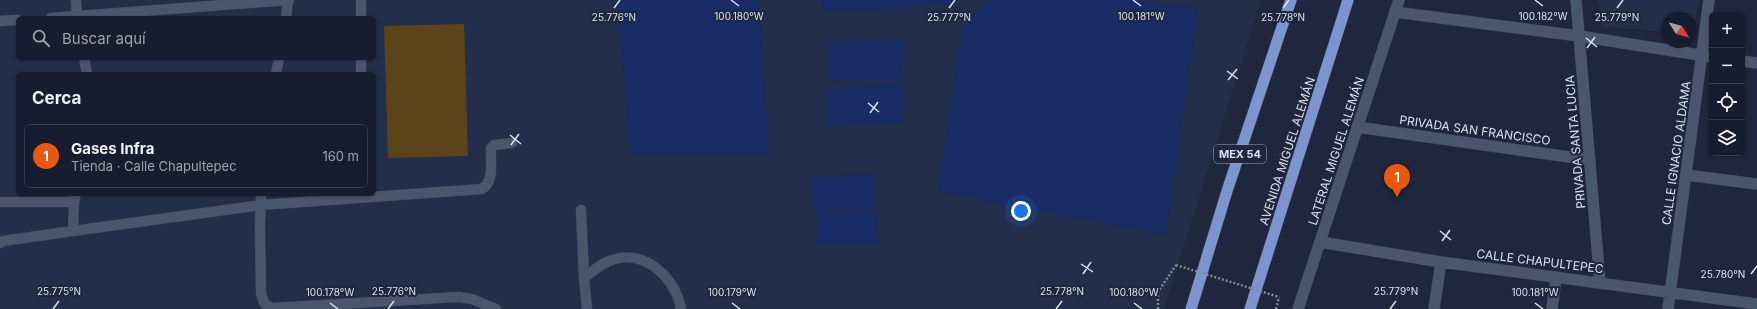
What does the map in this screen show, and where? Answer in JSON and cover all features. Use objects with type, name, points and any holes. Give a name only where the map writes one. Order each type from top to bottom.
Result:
[{"type":"highway","name":"MEX 54","points":[[1190,309],[1227,191],[1292,0]]},
{"type":"highway","name":"AVENIDA MIGUEL ALEMÁN","points":[[1250,309],[1348,0]]},
{"type":"street","name":"LATERAL MIGUEL ALEMÁN","points":[[1298,309],[1399,0]]},
{"type":"street","name":"PRIVADA SANTA LUCIA","points":[[1576,0],[1600,282]]},
{"type":"street","name":"CALLE IGNACIO ALDAMA","points":[[1668,309],[1686,175],[1707,57],[1709,0]]},
{"type":"street","points":[[1395,12],[1579,36],[1707,57]]},
{"type":"street","points":[[1745,61],[1757,63]]},
{"type":"street","name":"PRIVADA SAN FRANCISCO","points":[[1357,127],[1590,160]]},
{"type":"street","points":[[1686,175],[1757,184]]},
{"type":"street","name":"CALLE CHAPULTEPEC","points":[[1320,242],[1441,262],[1757,304]]},
{"type":"street","points":[[1434,309],[1441,262]]},
{"type":"street","points":[[1552,309],[1556,277]]},
{"type":"lane","points":[[76,0],[77,16]]},
{"type":"lane","points":[[89,16],[288,0],[286,16]]},
{"type":"lane","points":[[361,16],[362,0]]},
{"type":"lane","points":[[0,21],[16,20]]},
{"type":"lane","points":[[84,60],[87,72]]},
{"type":"lane","points":[[276,72],[279,60]]},
{"type":"lane","points":[[361,60],[361,72]]},
{"type":"lane","points":[[0,243],[3,241],[261,205],[482,189],[487,186],[490,180],[491,148],[494,145],[512,142]]},
{"type":"lane","points":[[261,196],[260,227],[262,299],[272,308],[316,307],[458,297],[472,299],[496,309]]},
{"type":"lane","points":[[0,202],[75,198],[73,231]]},
{"type":"lane","points":[[581,210],[587,309]]},
{"type":"lane","points":[[584,278],[606,262],[630,256],[650,262],[669,280],[680,300],[681,309]]},
{"type":"path","points":[[1158,309],[1158,292],[1176,265],[1279,297],[1276,309]]},
{"type":"shaded area","points":[[0,0],[1261,0],[1164,309],[0,309]]},
{"type":"shaded area","points":[[618,0],[759,0],[769,154],[630,154]]},
{"type":"shaded area","points":[[822,0],[955,0],[955,4],[823,12]]},
{"type":"shaded area","points":[[989,0],[1144,0],[1198,9],[1166,235],[938,191],[962,26]]},
{"type":"shaded area","points":[[1598,0],[1699,0],[1697,12],[1661,12],[1661,32],[1602,27]]},
{"type":"shaded area","points":[[903,40],[901,79],[830,81],[829,41]]},
{"type":"shaded area","points":[[901,83],[901,123],[828,127],[828,89]]},
{"type":"shaded area","points":[[874,174],[874,209],[814,211],[812,177]]},
{"type":"shaded area","points":[[878,211],[877,244],[817,246],[818,214]]},
{"type":"building","points":[[464,24],[468,156],[388,158],[384,26]]},
{"type":"place","name":"Gases Infra","points":[[1397,197]]}]
